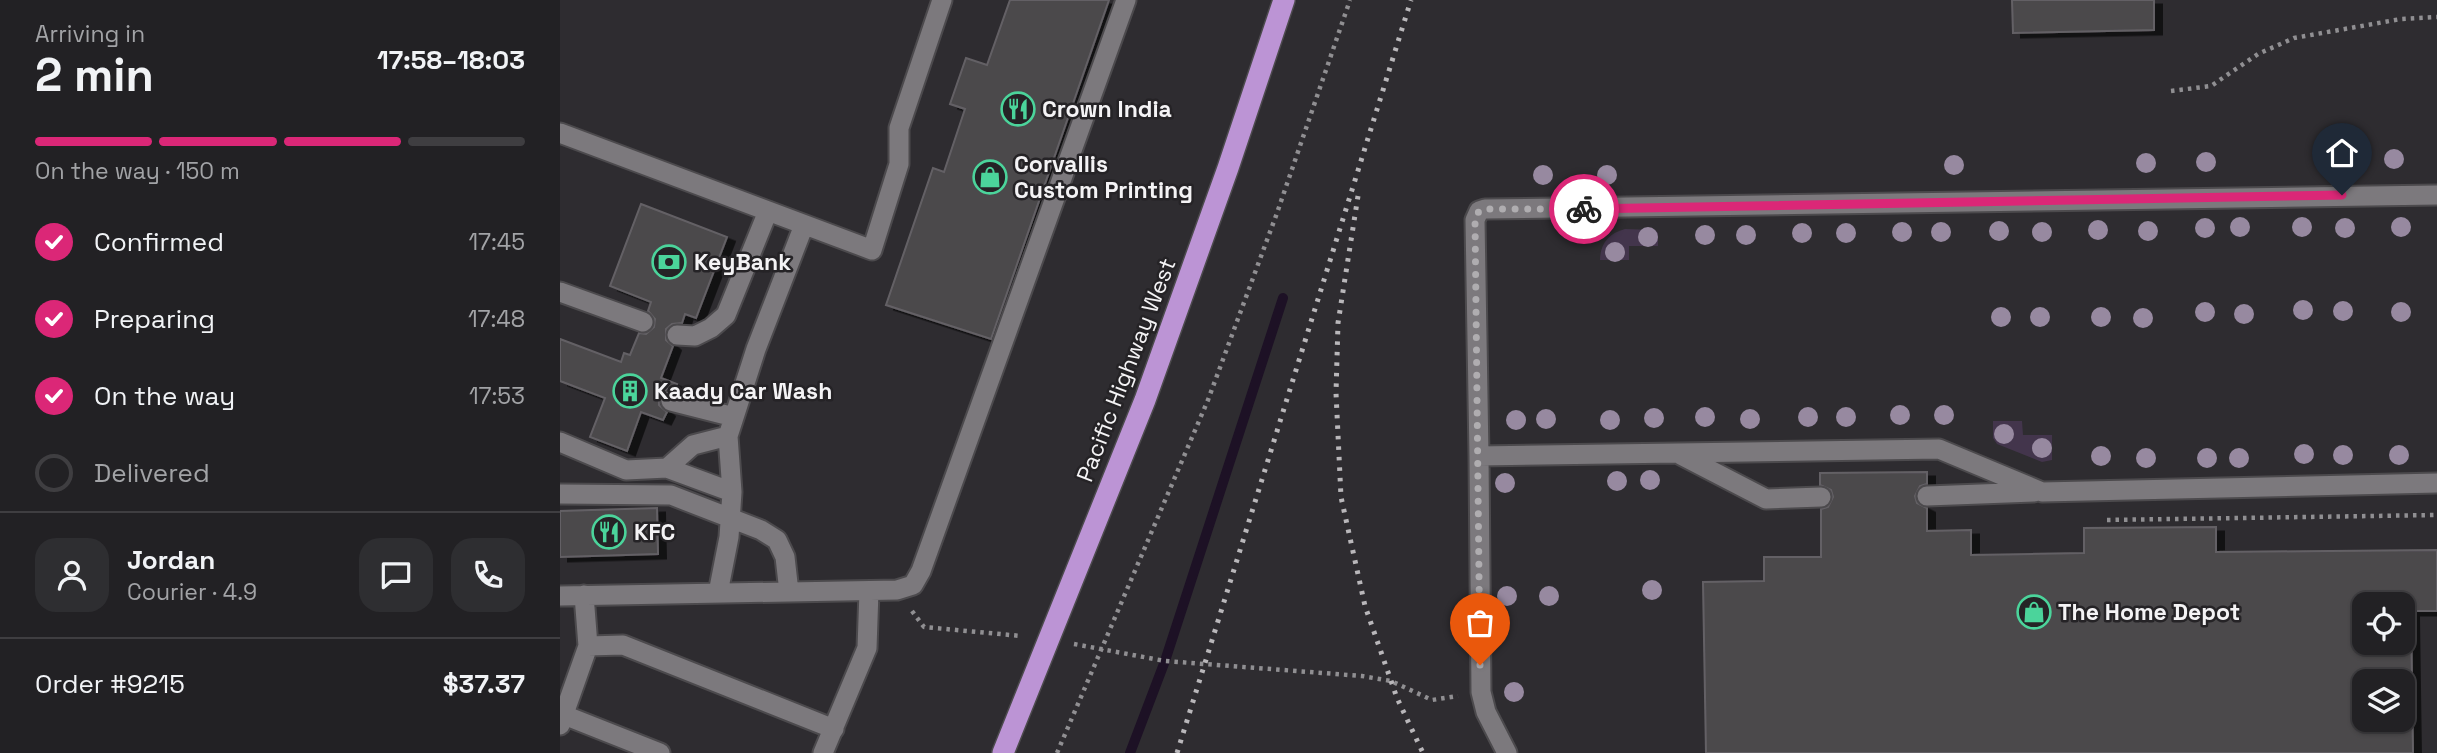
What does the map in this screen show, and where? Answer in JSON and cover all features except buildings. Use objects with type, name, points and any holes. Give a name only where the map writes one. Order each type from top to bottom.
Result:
[{"type":"highway","name":"Pacific Highway West","points":[[1003,753],[1149,387],[1228,168],[1284,0]]},
{"type":"lane","points":[[560,133],[872,250],[899,164],[899,128],[942,0]]},
{"type":"lane","points":[[560,596],[869,591],[897,590],[913,585],[921,571],[1126,0]]},
{"type":"lane","points":[[1507,753],[1486,712],[1481,692],[1475,219],[1479,211],[2437,195]]},
{"type":"lane","points":[[677,335],[695,336],[711,328],[726,315],[768,211]]},
{"type":"lane","points":[[718,593],[729,537],[732,492],[727,436],[756,349],[804,225]]},
{"type":"lane","points":[[560,292],[643,322]]},
{"type":"lane","points":[[671,401],[734,417]]},
{"type":"lane","points":[[667,468],[693,445],[727,436]]},
{"type":"lane","points":[[560,442],[626,470],[667,468],[732,492]]},
{"type":"lane","points":[[1479,456],[1939,449],[2042,492]]},
{"type":"lane","points":[[1677,453],[1766,499],[1821,497]]},
{"type":"lane","points":[[1927,496],[2437,484]]},
{"type":"lane","points":[[560,494],[671,495],[761,530],[776,540],[785,557],[789,592]]},
{"type":"lane","points":[[823,753],[867,648],[869,591]]},
{"type":"lane","points":[[584,595],[588,646],[562,720],[660,753]]},
{"type":"lane","points":[[588,646],[623,645],[834,729]]},
{"type":"path","points":[[1057,753],[1209,400],[1350,0]]},
{"type":"path","points":[[2171,91],[2211,86],[2258,54],[2294,38],[2401,19],[2437,17]]},
{"type":"path","points":[[2097,520],[2437,515]]},
{"type":"path","points":[[897,590],[924,626],[1009,634],[1165,661],[1362,676],[1391,681],[1432,700],[1481,692]]},
{"type":"shaded area","points":[[1625,229],[1655,230],[1658,233],[1658,246],[1629,246],[1629,260],[1600,260],[1606,240]]},
{"type":"shaded area","points":[[1993,421],[2022,421],[2023,435],[2052,435],[2052,460],[2042,462],[1997,444],[1993,438]]},
{"type":"waterway","points":[[1130,753],[1165,661],[1283,298]]},
{"type":"railway","points":[[1177,753],[1411,0]]},
{"type":"railway","points":[[1358,196],[1338,323],[1336,393],[1341,497],[1365,606],[1397,698],[1423,753]]},
{"type":"way so far","points":[[1480,665],[1475,219],[1479,211],[1485,209],[1584,209]]},
{"type":"place","name":"Crown India","points":[[1018,109]]},
{"type":"place","name":"Corvallis Custom Printing","points":[[990,177]]},
{"type":"place","name":"KeyBank","points":[[669,262]]},
{"type":"place","name":"Kaady Car Wash","points":[[630,391]]},
{"type":"place","name":"KFC","points":[[609,532]]},
{"type":"place","name":"The Home Depot","points":[[2034,612]]},
{"type":"route","points":[[1584,209],[2342,195]]}]
